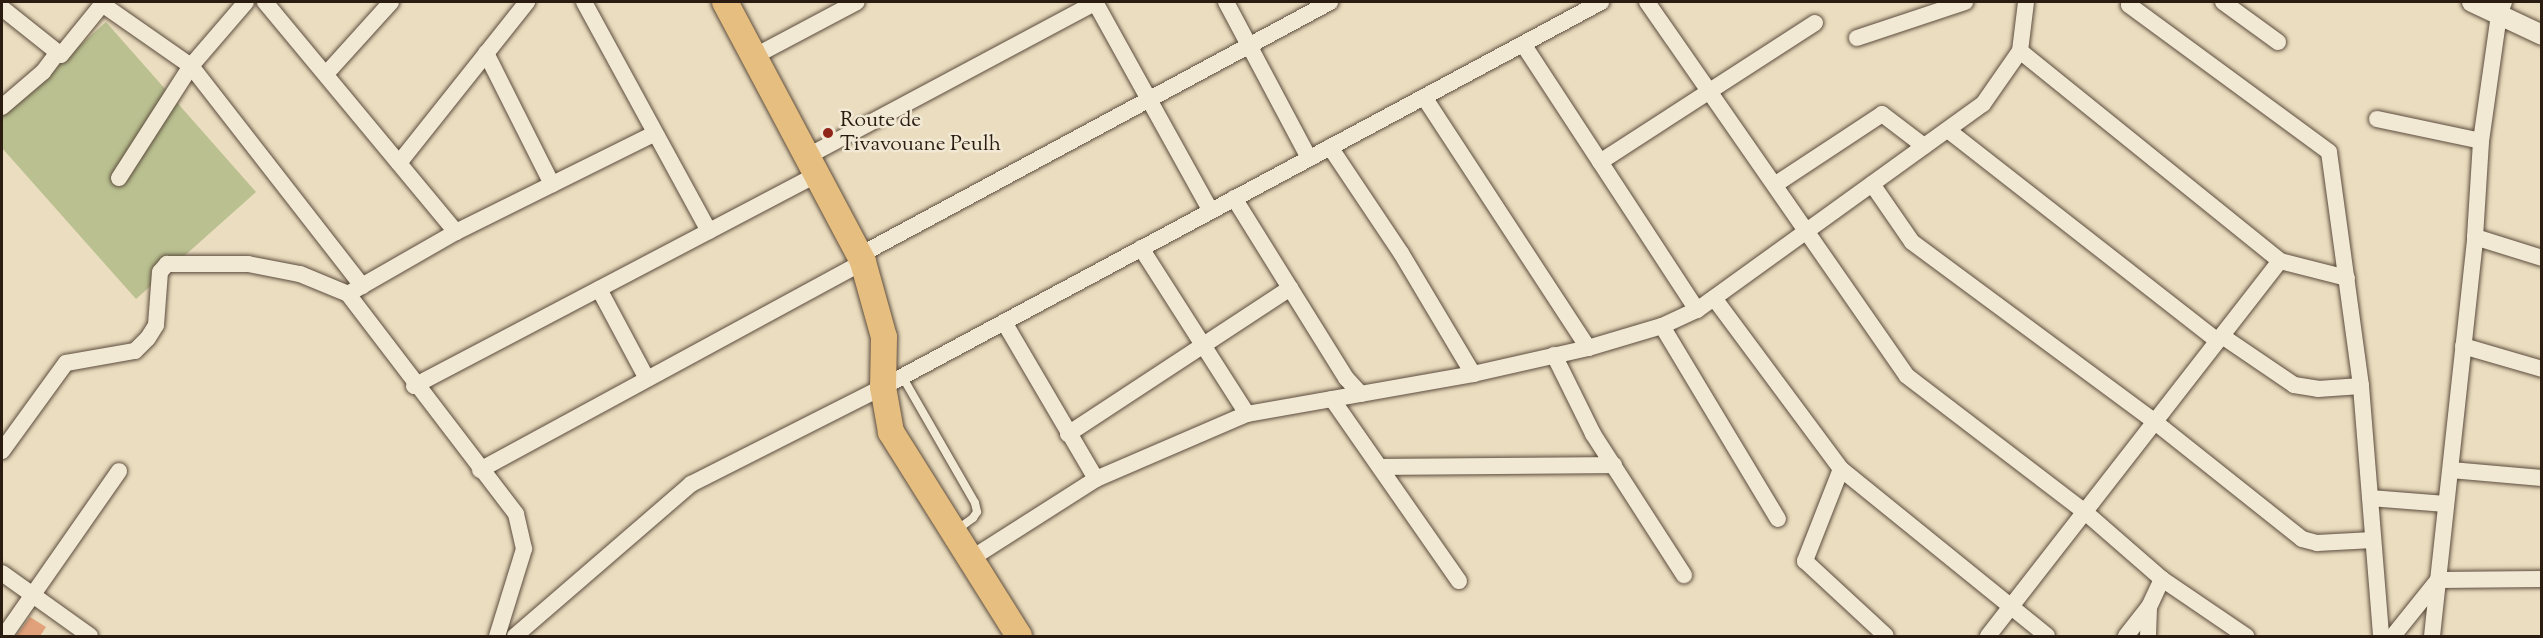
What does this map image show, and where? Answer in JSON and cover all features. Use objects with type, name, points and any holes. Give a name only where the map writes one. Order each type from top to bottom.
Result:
[{"type":"main road","points":[[725,2],[862,259],[884,337],[893,382],[891,432],[1018,636]]},
{"type":"street","points":[[119,178],[190,66],[246,2]]},
{"type":"street","points":[[265,2],[456,232]]},
{"type":"street","points":[[326,74],[391,2]]},
{"type":"street","points":[[399,163],[527,2]]},
{"type":"street","points":[[584,2],[709,231]]},
{"type":"street","points":[[755,56],[857,2]]},
{"type":"street","points":[[414,386],[709,231],[812,165],[1096,2],[1211,211]]},
{"type":"street","points":[[1226,2],[1309,158]]},
{"type":"street","points":[[480,470],[1330,2]]},
{"type":"street","points":[[514,636],[690,484],[893,382],[1601,2]]},
{"type":"street","points":[[1647,2],[1710,94],[1776,184],[1806,232],[1907,376],[2085,512],[2162,579],[2246,636]]},
{"type":"street","points":[[1857,38],[1925,8],[1965,2]]},
{"type":"street","points":[[969,560],[1096,479],[1247,414],[1473,374],[1588,348],[1662,326],[1697,310],[1983,104],[2020,51],[2026,2]]},
{"type":"street","points":[[2132,2],[2129,5],[2329,152],[2361,386],[2381,636]]},
{"type":"street","points":[[2223,2],[2277,42]]},
{"type":"street","points":[[2472,2],[2502,8],[2541,35]]},
{"type":"street","points":[[2,107],[43,72],[56,55],[66,50],[103,3],[190,66],[355,290],[414,386],[516,514],[524,549],[497,636]]},
{"type":"street","points":[[2,8],[56,55]]},
{"type":"street","points":[[2432,636],[2475,237],[2481,141],[2502,8]]},
{"type":"street","points":[[1600,162],[1710,94],[1815,23]]},
{"type":"street","points":[[1523,44],[1697,310]]},
{"type":"street","points":[[2020,51],[2280,261],[2347,278]]},
{"type":"street","points":[[486,53],[552,184]]},
{"type":"street","points":[[1424,97],[1588,348]]},
{"type":"street","points":[[1776,184],[1882,114],[1924,146]]},
{"type":"street","points":[[2377,119],[2481,141]]},
{"type":"street","points":[[1948,130],[2220,338],[2294,385],[2318,389],[2361,386]]},
{"type":"street","points":[[3,444],[66,363],[135,351],[148,338],[156,325],[160,272],[167,264],[248,264],[300,274],[355,290],[456,232],[655,133]]},
{"type":"street","points":[[1330,147],[1401,253],[1473,374]]},
{"type":"street","points":[[1872,184],[1912,242],[2155,422],[2302,539],[2317,543],[2373,540]]},
{"type":"street","points":[[1234,198],[1346,378],[1361,394]]},
{"type":"street","points":[[2475,237],[2541,258]]},
{"type":"street","points":[[1141,248],[1247,414]]},
{"type":"street","points":[[1988,636],[2280,261]]},
{"type":"street","points":[[1068,434],[1290,288]]},
{"type":"street","points":[[599,289],[646,377]]},
{"type":"street","points":[[1714,298],[1841,469],[2047,636]]},
{"type":"street","points":[[1004,322],[1096,479]]},
{"type":"street","points":[[1662,326],[1778,519]]},
{"type":"street","points":[[2463,346],[2541,369]]},
{"type":"street","points":[[1554,355],[1614,465],[1684,575]]},
{"type":"street","points":[[1332,399],[1382,467],[1459,581]]},
{"type":"street","points":[[1382,467],[1614,465]]},
{"type":"street","points":[[1841,469],[1805,561],[1886,636]]},
{"type":"street","points":[[2451,470],[2541,478]]},
{"type":"street","points":[[4,636],[119,471]]},
{"type":"street","points":[[2370,498],[2446,504]]},
{"type":"street","points":[[2,573],[90,636]]},
{"type":"street","points":[[2126,636],[2149,607],[2162,579]]},
{"type":"street","points":[[2438,580],[2541,579]]},
{"type":"street","points":[[2393,636],[2438,580]]},
{"type":"street","points":[[2148,636],[2149,607]]},
{"type":"lane","points":[[893,382],[975,503],[977,512],[973,518],[952,533]]},
{"type":"green space","points":[[106,22],[256,192],[136,299],[2,148],[2,115]]},
{"type":"building","points":[[30,617],[46,627],[40,636],[16,636]]},
{"type":"place","name":"Route de Tivavouane Peulh","points":[[828,133]]}]
